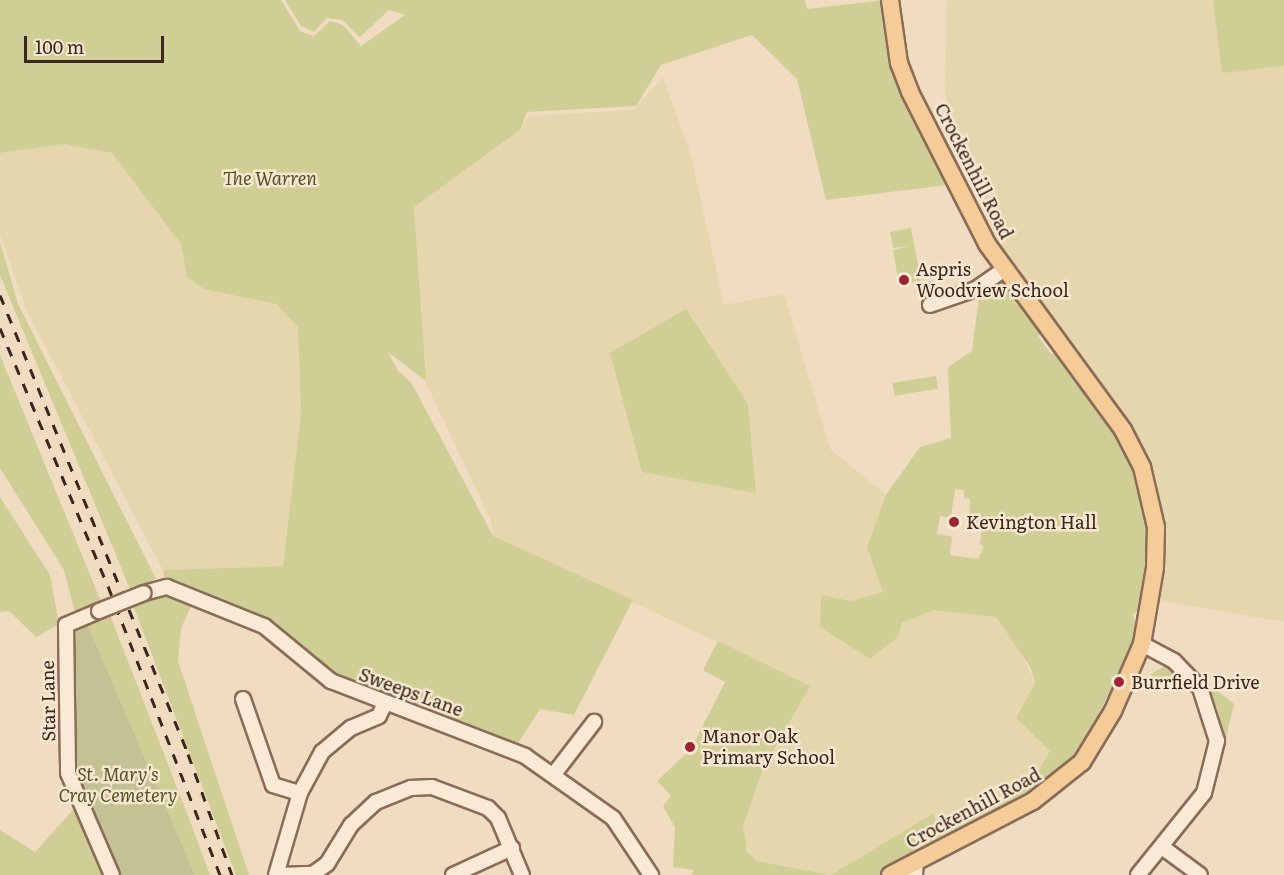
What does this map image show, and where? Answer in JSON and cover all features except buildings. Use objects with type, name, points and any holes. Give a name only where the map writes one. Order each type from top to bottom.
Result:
[{"type":"main road","name":"Crockenhill Road","points":[[890,0],[898,63],[910,92],[1005,269],[1123,430],[1142,467],[1155,527],[1142,644],[1113,711],[1073,772],[1033,801],[916,868],[890,875]]},
{"type":"street","points":[[930,305],[976,289],[1005,269]]},
{"type":"street","name":"Sweeps Lane","points":[[66,625],[144,593],[167,587],[264,626],[331,681],[384,705],[483,737],[554,774],[613,818],[651,875]]},
{"type":"street","name":"Star Lane","points":[[66,625],[68,773],[112,875]]},
{"type":"street","points":[[1138,875],[1204,793],[1217,741],[1200,688],[1174,661],[1142,644]]},
{"type":"street","points":[[243,699],[273,785],[300,793]]},
{"type":"street","points":[[384,705],[380,716],[351,728],[322,752],[300,793],[278,875],[320,869],[363,813],[411,788],[452,790],[476,799],[498,818],[522,875]]},
{"type":"street","points":[[554,774],[594,722]]},
{"type":"street","points":[[1161,847],[1200,875]]},
{"type":"street","points":[[453,875],[512,848]]},
{"type":"shaded area","points":[[947,0],[1213,0],[1222,72],[1284,66],[1284,622],[1151,599],[1156,527],[1090,383],[1084,360],[1004,253],[984,210],[945,93]]},
{"type":"shaded area","points":[[663,77],[691,156],[724,305],[784,294],[830,449],[886,495],[888,591],[851,601],[821,595],[820,626],[870,659],[898,637],[902,623],[934,610],[997,617],[1016,641],[1035,683],[1016,718],[1050,751],[1031,784],[937,833],[934,813],[831,875],[757,861],[744,844],[740,818],[760,760],[810,686],[493,536],[491,521],[426,383],[414,207],[520,130],[529,116],[634,110]],"holes":[[[685,309],[748,404],[756,493]]]},
{"type":"shaded area","points":[[63,144],[112,153],[181,244],[187,277],[204,289],[276,304],[298,327],[301,413],[283,566],[163,570],[26,309],[0,235],[0,153]]},
{"type":"green space","name":"The Warren","points":[[0,0],[281,0],[300,31],[314,36],[330,21],[343,25],[361,46],[405,15],[389,10],[360,37],[342,20],[327,18],[314,32],[301,26],[285,0],[805,0],[807,9],[884,0],[893,60],[955,184],[826,200],[797,79],[752,35],[661,65],[636,106],[527,112],[520,130],[414,207],[426,381],[388,352],[398,371],[411,382],[493,536],[633,600],[574,715],[540,709],[517,745],[349,683],[277,625],[165,581],[163,570],[283,566],[301,413],[298,327],[276,304],[204,289],[187,277],[181,244],[112,153],[63,144],[0,153]]},
{"type":"green space","points":[[1213,0],[1284,0],[1284,66],[1222,73]]},
{"type":"green space","points":[[911,228],[921,281],[899,285],[893,250],[910,246],[893,248],[890,232]]},
{"type":"green space","points":[[0,242],[18,304],[156,579],[130,589],[0,275]]},
{"type":"green space","points":[[1003,280],[1045,331],[1038,336],[1051,354],[1059,351],[1116,427],[1137,469],[1152,529],[1145,554],[1152,575],[1147,600],[1133,615],[1139,633],[1074,763],[1038,791],[882,875],[831,875],[934,813],[937,833],[1031,784],[1050,751],[1016,718],[1035,683],[1031,668],[996,617],[934,610],[902,623],[898,637],[870,659],[820,627],[821,595],[851,601],[883,592],[867,547],[886,495],[920,447],[951,438],[948,367],[972,351],[979,297]],"holes":[[[955,489],[964,490],[964,498],[970,499],[969,526],[982,528],[980,544],[984,547],[978,559],[950,555],[952,537],[937,534],[940,516],[951,518]]]},
{"type":"green space","points":[[686,309],[748,404],[756,493],[642,472],[610,353]]},
{"type":"green space","points":[[0,355],[102,604],[76,616],[64,570],[0,468]]},
{"type":"green space","points":[[936,376],[938,389],[895,396],[893,383]]},
{"type":"green space","points":[[0,497],[50,575],[59,624],[36,637],[9,611],[0,612]]},
{"type":"green space","points":[[168,593],[193,602],[181,628],[178,661],[249,875],[236,875],[133,605]]},
{"type":"green space","points":[[110,615],[210,875],[195,875],[87,623]]},
{"type":"green space","name":"St. Mary's Cray Cemetery","points":[[87,623],[195,875],[119,875],[82,793],[75,765],[71,630]]},
{"type":"green space","points":[[718,641],[810,686],[763,768],[743,826],[747,851],[757,861],[830,875],[691,875],[694,870],[673,867],[675,827],[663,806],[671,796],[657,781],[691,749],[725,682],[703,670]]},
{"type":"green space","points":[[1165,666],[1186,685],[1177,691],[1167,676],[1153,679],[1151,674]]},
{"type":"green space","points":[[1198,675],[1234,704],[1223,749],[1218,709]]},
{"type":"green space","points":[[74,809],[107,875],[0,875],[0,830],[35,852]]},
{"type":"railway","points":[[0,295],[188,754],[232,875]]},
{"type":"railway","points":[[0,328],[108,586],[220,875]]},
{"type":"place","name":"Aspris Woodview School","points":[[904,280]]},
{"type":"place","name":"Kevington Hall","points":[[954,522]]},
{"type":"place","name":"Burrfield Drive","points":[[1119,682]]},
{"type":"place","name":"Manor Oak Primary School","points":[[690,747]]}]
